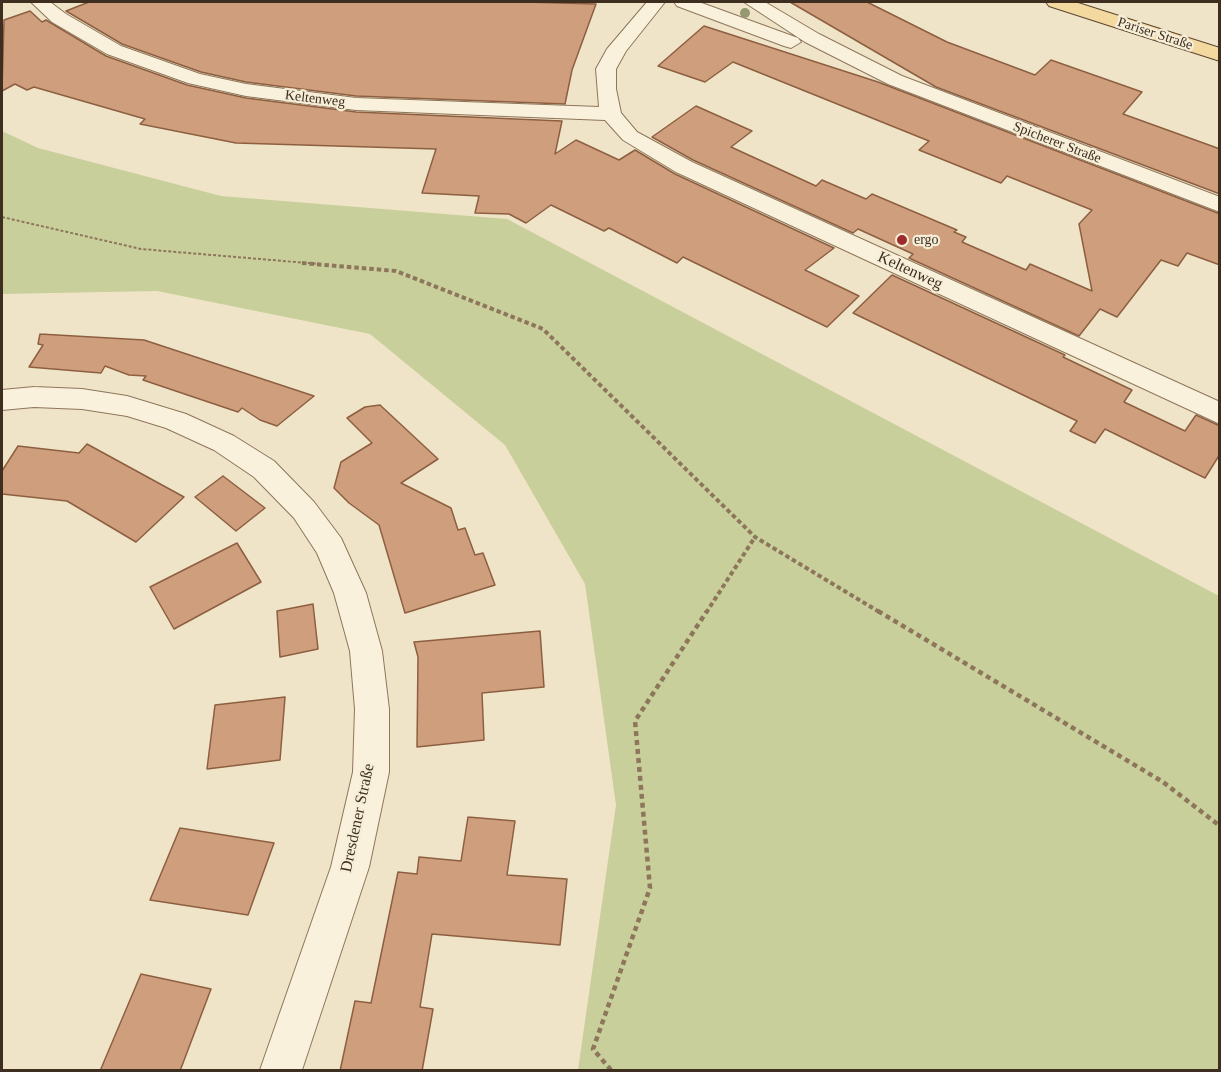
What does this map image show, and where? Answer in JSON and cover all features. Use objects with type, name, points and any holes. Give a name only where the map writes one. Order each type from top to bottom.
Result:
[{"type":"main road","name":"Pariser Straße","points":[[1056,2],[1220,55]]},
{"type":"main road","name":"Pariser Straße","points":[[1111,2],[1220,36]]},
{"type":"street","name":"Keltenweg","points":[[40,2],[68,24],[114,50],[195,79],[246,90],[356,104],[611,114],[630,136],[675,162],[1220,414]]},
{"type":"street","points":[[611,114],[606,89],[606,69],[617,49],[656,2]]},
{"type":"street","name":"Spicherer Straße","points":[[683,2],[896,80],[1220,205]]},
{"type":"street","name":"Spicherer Straße","points":[[753,2],[812,38],[896,80]]},
{"type":"street","name":"Dresdener Straße","points":[[2,399],[34,397],[82,399],[127,406],[176,421],[224,442],[264,469],[304,510],[330,547],[350,593],[366,651],[372,709],[371,772],[350,867],[281,1071]]},
{"type":"path","points":[[2,217],[141,249],[396,271],[543,329],[754,537],[1163,782],[1220,826]]},
{"type":"path","points":[[611,1071],[593,1049],[650,888],[635,721],[754,537]]},
{"type":"green space","points":[[2,131],[38,148],[221,196],[507,219],[1219,596],[1219,1070],[578,1070],[616,805],[585,584],[505,445],[370,334],[157,291],[2,294]]},
{"type":"building","points":[[89,2],[596,4],[572,70],[565,104],[356,96],[246,82],[201,72],[122,44],[66,11]]},
{"type":"building","points":[[790,2],[867,2],[947,42],[1035,75],[1051,60],[1142,92],[1123,114],[1220,149],[1220,194],[936,87]]},
{"type":"building","points":[[30,11],[42,22],[46,20],[106,56],[187,85],[246,98],[356,112],[562,121],[555,154],[576,140],[619,160],[635,150],[675,174],[834,248],[805,270],[859,296],[827,327],[683,257],[677,263],[609,228],[604,231],[551,205],[526,223],[509,214],[475,213],[479,196],[422,193],[436,149],[236,143],[140,124],[145,119],[34,87],[27,90],[15,84],[2,91],[4,20]]},
{"type":"building","points":[[704,26],[878,82],[1220,214],[1220,265],[1187,253],[1178,266],[1161,260],[1117,317],[1100,309],[1079,336],[909,258],[913,254],[858,229],[853,233],[693,160],[652,137],[696,106],[752,131],[731,147],[816,186],[822,180],[866,199],[872,194],[957,230],[954,232],[966,237],[962,242],[1026,270],[1030,264],[1092,291],[1079,224],[1092,210],[1007,176],[1001,183],[919,150],[929,141],[733,62],[705,82],[658,66]]},
{"type":"building","points":[[892,275],[1065,355],[1063,357],[1132,390],[1124,402],[1185,431],[1196,415],[1220,426],[1220,454],[1205,478],[1105,429],[1095,443],[1070,431],[1077,421],[853,313]]},
{"type":"building","points":[[40,334],[144,340],[314,396],[277,426],[260,420],[242,408],[238,412],[143,380],[146,376],[129,375],[105,366],[101,373],[29,367],[43,345],[38,344]]},
{"type":"building","points":[[380,405],[438,459],[401,483],[451,508],[458,530],[465,528],[475,555],[483,553],[495,585],[405,613],[379,525],[349,503],[334,488],[341,462],[372,443],[347,418],[365,407]]},
{"type":"building","points":[[87,444],[184,497],[136,542],[67,501],[2,494],[2,471],[18,446],[79,453]]},
{"type":"building","points":[[223,476],[265,508],[236,531],[195,497]]},
{"type":"building","points":[[237,543],[261,582],[174,629],[150,587]]},
{"type":"building","points":[[313,604],[318,649],[280,657],[277,611]]},
{"type":"building","points":[[540,631],[544,687],[482,693],[484,740],[417,747],[418,657],[414,642]]},
{"type":"building","points":[[285,697],[280,760],[207,769],[215,705]]},
{"type":"building","points":[[468,817],[515,821],[507,875],[567,879],[560,945],[432,934],[420,1007],[433,1009],[422,1071],[340,1071],[355,1001],[371,1003],[398,872],[417,874],[419,857],[461,861]]},
{"type":"building","points":[[180,828],[274,843],[248,915],[150,900]]},
{"type":"building","points":[[141,974],[211,989],[180,1071],[100,1071]]},
{"type":"place","name":"ergo","points":[[902,240]]}]
